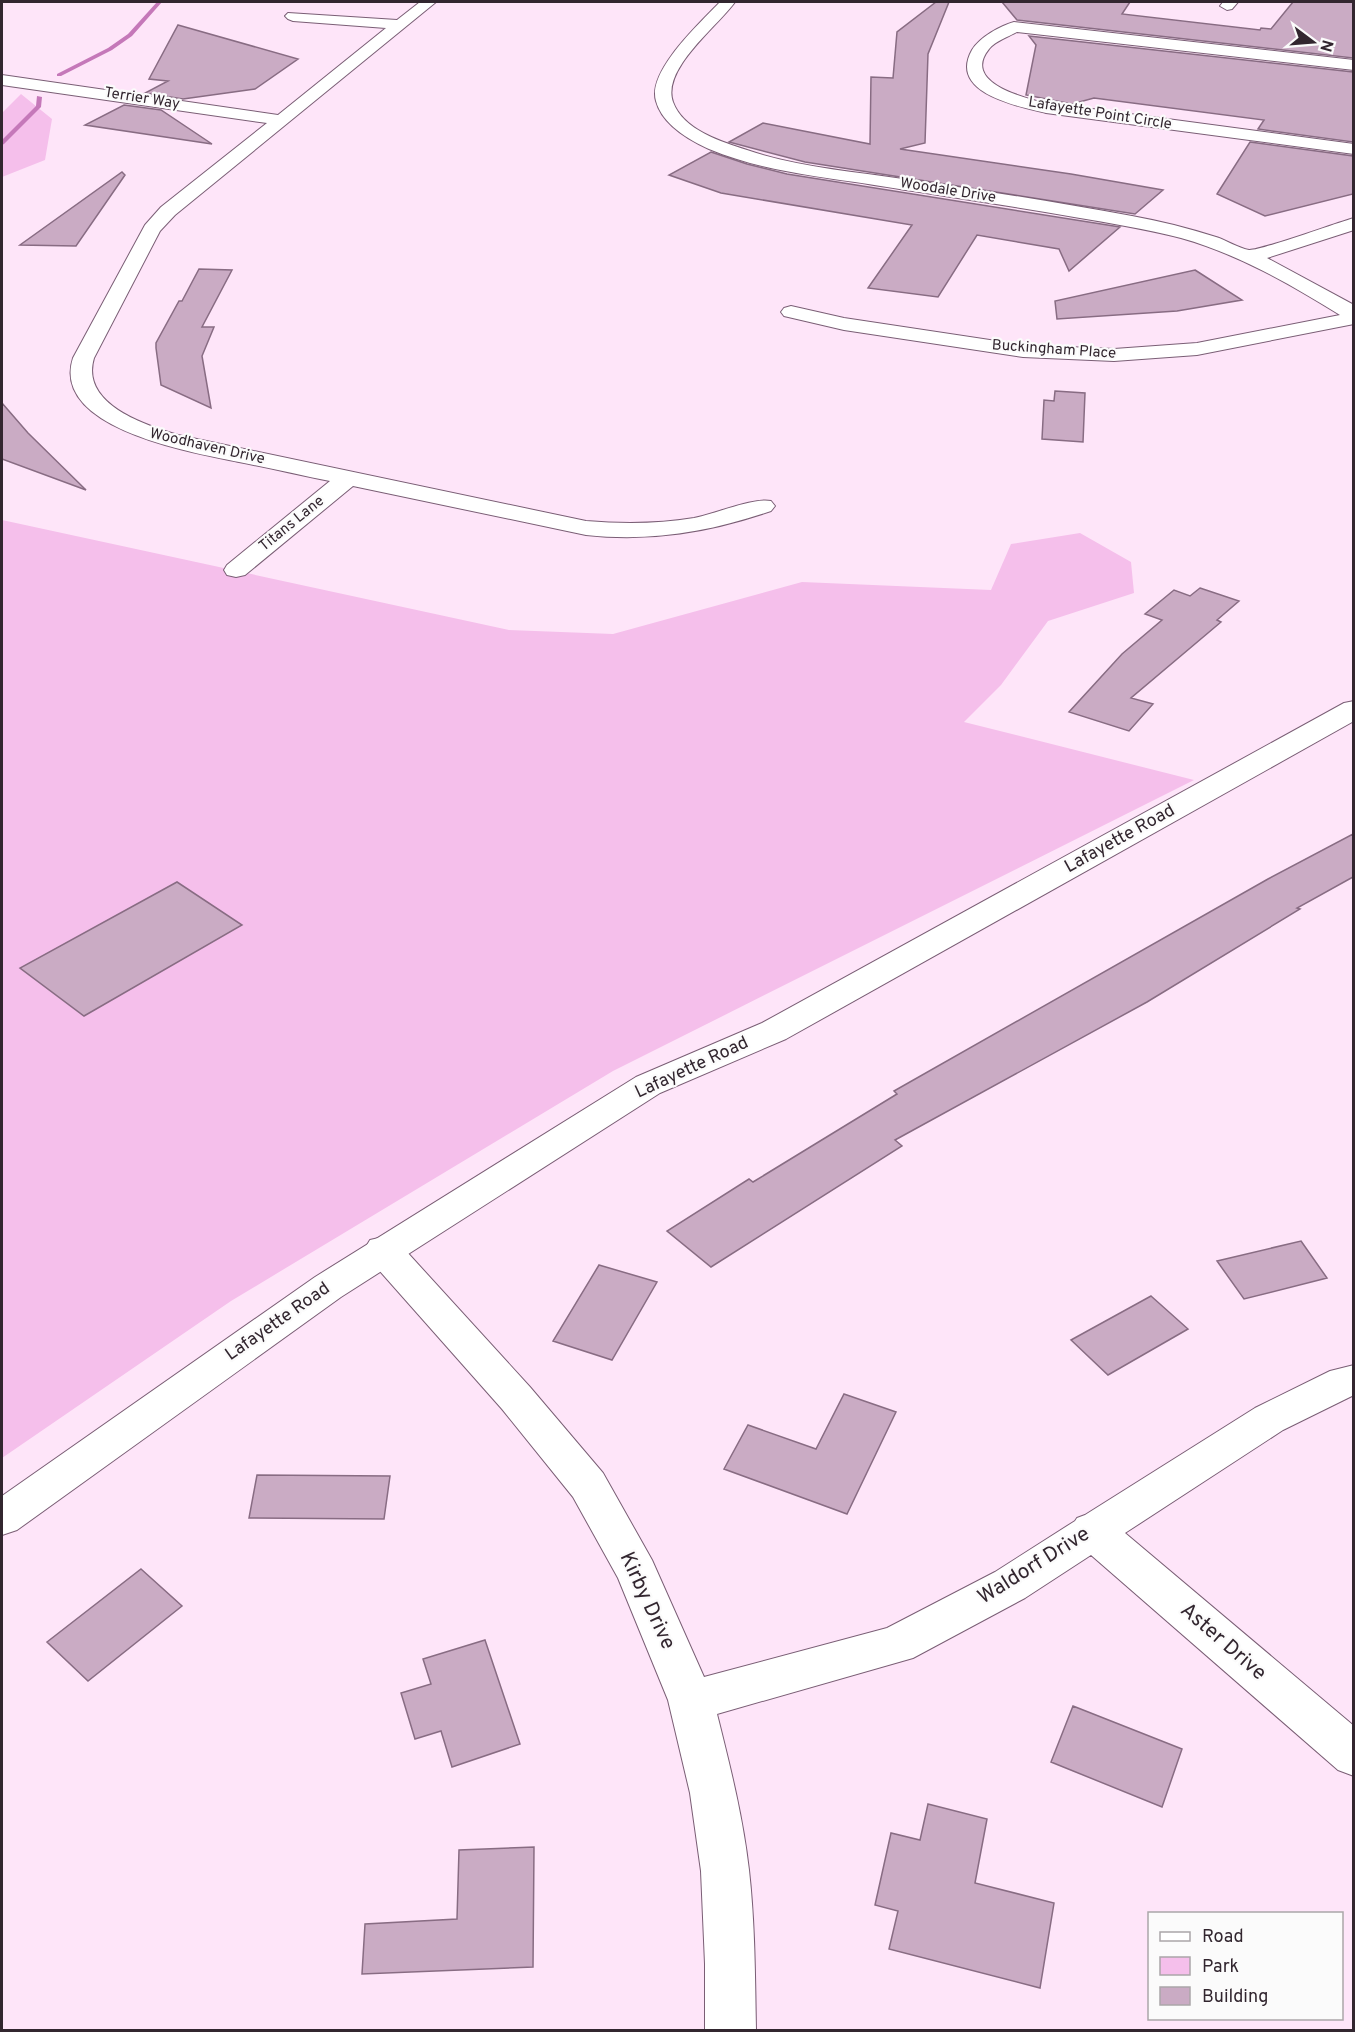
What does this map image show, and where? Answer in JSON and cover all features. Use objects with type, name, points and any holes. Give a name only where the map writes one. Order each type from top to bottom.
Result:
[{"type":"street","name":"Woodhaven Drive","points":[[429,2],[168,211],[152,229],[81,365],[86,391],[109,414],[140,431],[173,441],[586,528],[616,532],[686,527],[726,519],[763,506]]},
{"type":"street","name":"Woodale Drive","points":[[728,2],[681,56],[669,73],[664,86],[663,98],[668,110],[677,120],[704,140],[742,155],[811,171],[985,196],[1143,224],[1190,235],[1252,256],[1295,278],[1353,316]]},
{"type":"street","points":[[293,16],[399,26]]},
{"type":"street","name":"Lafayette Point Circle","points":[[1353,65],[1014,27],[981,48],[975,63],[975,73],[980,83],[989,89],[1015,100],[1046,108],[1353,149]]},
{"type":"street","name":"Terrier Way","points":[[2,80],[281,120]]},
{"type":"street","points":[[1252,256],[1353,224]]},
{"type":"street","name":"Buckingham Place","points":[[791,312],[844,324],[1023,351],[1114,355],[1197,349],[1353,316]]},
{"type":"street","name":"Titans Lane","points":[[236,570],[348,478]]},
{"type":"street","name":"Lafayette Road","points":[[2,1518],[383,1250],[648,1085],[774,1031],[1353,709]]},
{"type":"street","name":"Kirby Drive","points":[[383,1250],[516,1398],[588,1485],[637,1573],[691,1700],[713,1793],[725,1871],[730,1964],[730,2031]]},
{"type":"street","name":"Waldorf Drive","points":[[691,1700],[739,1689],[769,1678],[897,1644],[1010,1585],[1092,1530],[1269,1419],[1344,1382],[1353,1380]]},
{"type":"street","name":"Aster Drive","points":[[1092,1530],[1353,1755]]},
{"type":"green space","points":[[21,94],[52,119],[45,160],[2,177],[2,113]]},
{"type":"green space","points":[[2,520],[509,630],[613,634],[802,582],[991,590],[1011,544],[1080,533],[1131,562],[1134,593],[1048,621],[1001,685],[964,722],[1194,780],[613,1071],[231,1301],[2,1458]]},
{"type":"building","points":[[936,2],[949,2],[928,54],[925,143],[900,149],[1163,190],[1135,214],[805,162],[729,142],[763,123],[870,144],[871,77],[893,78],[897,32]]},
{"type":"building","points":[[1002,2],[1130,2],[1122,14],[1260,30],[1261,28],[1271,29],[1293,2],[1353,2],[1353,58],[1017,20]]},
{"type":"building","points":[[178,25],[298,59],[255,89],[183,99],[145,93],[168,81],[149,79]]},
{"type":"building","points":[[1029,36],[1353,72],[1353,142],[1258,129],[1264,120],[1094,98],[1072,104],[1026,95],[1036,45]]},
{"type":"building","points":[[124,105],[161,110],[212,144],[85,125]]},
{"type":"building","points":[[1250,142],[1353,156],[1353,194],[1265,216],[1217,194]]},
{"type":"building","points":[[711,152],[787,174],[1120,227],[1069,271],[1059,249],[977,235],[938,297],[868,288],[912,225],[721,193],[669,175]]},
{"type":"building","points":[[122,172],[125,175],[76,246],[20,245]]},
{"type":"building","points":[[199,269],[232,270],[202,327],[214,327],[202,356],[211,408],[161,385],[156,348],[156,343]]},
{"type":"building","points":[[1195,270],[1242,300],[1177,311],[1057,319],[1055,301]]},
{"type":"building","points":[[1055,391],[1085,393],[1083,442],[1042,439],[1044,400],[1054,401]]},
{"type":"building","points":[[2,403],[28,433],[86,490],[2,459]]},
{"type":"building","points":[[1200,588],[1239,601],[1217,620],[1221,622],[1131,698],[1153,704],[1129,731],[1069,712],[1122,654],[1162,620],[1145,614],[1174,590],[1190,596]]},
{"type":"building","points":[[1353,834],[1353,877],[1297,908],[1300,909],[1147,1002],[895,1140],[902,1146],[711,1267],[667,1231],[749,1179],[753,1182],[897,1094],[894,1091],[1268,879]]},
{"type":"building","points":[[177,882],[242,925],[84,1016],[20,968]]},
{"type":"building","points":[[1301,1241],[1327,1278],[1244,1299],[1217,1261]]},
{"type":"building","points":[[599,1265],[657,1282],[612,1360],[553,1341]]},
{"type":"building","points":[[1151,1296],[1188,1329],[1108,1375],[1071,1340]]},
{"type":"building","points":[[844,1394],[896,1412],[847,1514],[724,1469],[748,1425],[816,1449]]},
{"type":"building","points":[[257,1475],[390,1476],[384,1519],[249,1518]]},
{"type":"building","points":[[141,1569],[182,1606],[88,1681],[47,1642]]},
{"type":"building","points":[[485,1640],[520,1744],[452,1767],[441,1731],[415,1739],[401,1693],[431,1684],[423,1659]]},
{"type":"building","points":[[1073,1706],[1182,1749],[1162,1807],[1051,1762]]},
{"type":"building","points":[[928,1804],[987,1819],[975,1883],[1054,1903],[1040,1988],[889,1949],[898,1911],[875,1905],[891,1833],[920,1840]]},
{"type":"building","points":[[534,1847],[533,1967],[362,1974],[365,1924],[457,1919],[459,1850]]},
{"type":"waterway","points":[[59,75],[110,49],[130,35],[159,2]]},
{"type":"waterway","points":[[2,143],[39,106],[39,97]]}]
